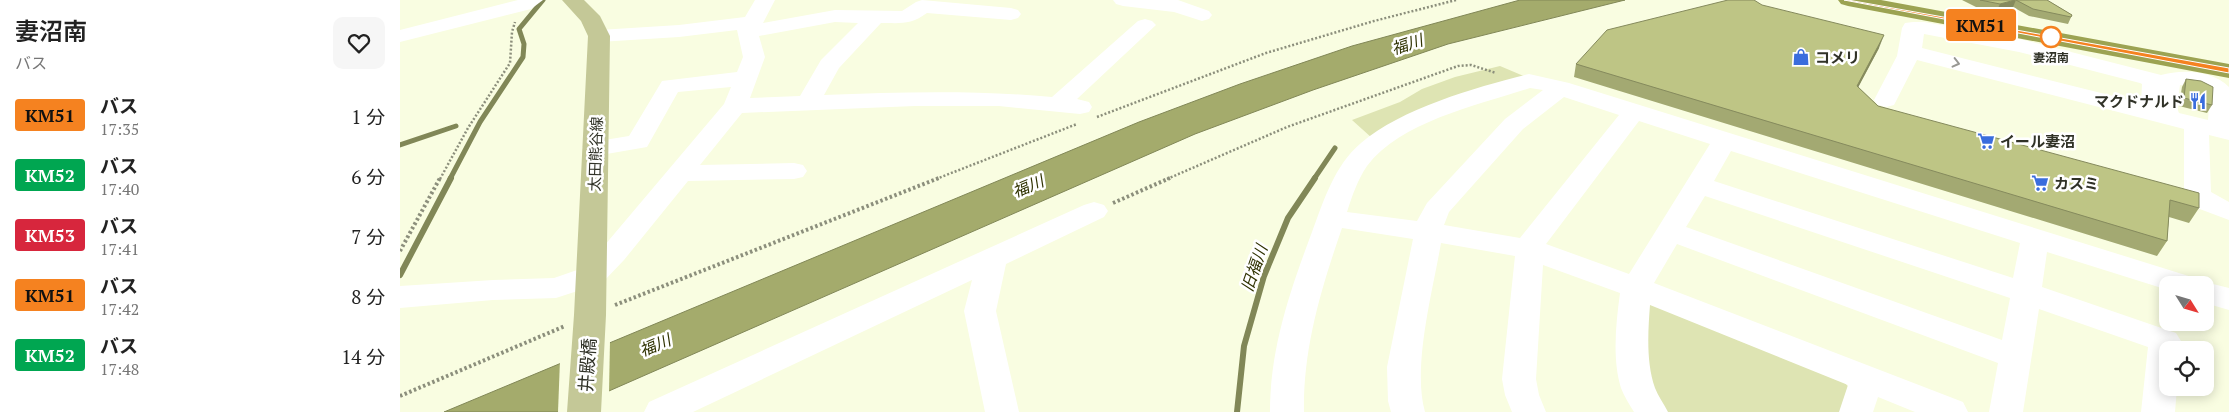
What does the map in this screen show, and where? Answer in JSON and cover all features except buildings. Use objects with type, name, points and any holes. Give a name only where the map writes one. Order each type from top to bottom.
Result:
[{"type":"highway","points":[[1848,0],[1983,32],[2229,71]]},
{"type":"highway","points":[[1891,0],[2229,61]]},
{"type":"main road","points":[[577,1],[597,26],[600,36]]},
{"type":"main road","name":"太田熊谷線","points":[[598,313],[591,276],[600,36]]},
{"type":"main road","name":"井殿橋","points":[[584,412],[598,313]]},
{"type":"street","points":[[400,297],[492,290],[556,288],[591,276],[614,253],[735,106],[754,57],[750,27],[765,0]]},
{"type":"street","points":[[1123,0],[1181,3],[1202,15]]},
{"type":"street","points":[[400,36],[528,3]]},
{"type":"street","points":[[600,36],[750,27],[835,16],[907,17],[925,3],[1011,14]]},
{"type":"street","points":[[808,103],[829,65],[875,17]]},
{"type":"street","points":[[735,106],[915,98],[1000,98],[1077,113],[1145,25]]},
{"type":"street","points":[[1886,100],[1909,52],[1914,36],[1913,28],[1983,32],[2148,78],[2154,81],[2153,106],[2198,125]]},
{"type":"street","points":[[1909,52],[2198,125]]},
{"type":"street","points":[[595,148],[638,142],[670,86],[746,78]]},
{"type":"street","points":[[1286,412],[1285,390],[1290,354],[1315,263],[1331,218],[1353,167],[1362,156],[1393,131],[1420,119],[1530,81],[1561,88],[2159,277]]},
{"type":"street","points":[[1408,412],[1405,401],[1404,367],[1431,221],[1443,199],[1514,124],[1561,88]]},
{"type":"street","points":[[1529,412],[1522,395],[1519,379],[1530,249],[1534,238],[1634,112]]},
{"type":"street","points":[[2198,125],[2198,192],[2201,198],[2210,204],[2229,212]]},
{"type":"street","points":[[1651,412],[1638,389],[1635,374],[1634,305],[1636,288],[1668,231],[1724,141]]},
{"type":"street","points":[[680,173],[794,171]]},
{"type":"street","points":[[1697,184],[2165,341],[2158,412]]},
{"type":"street","points":[[661,412],[1094,211]]},
{"type":"street","points":[[1331,218],[1530,249],[1636,288],[1951,412]]},
{"type":"street","points":[[1668,231],[2015,357]]},
{"type":"street","points":[[2006,412],[2035,238]]},
{"type":"street","points":[[992,259],[980,311],[1002,412]]},
{"type":"street","points":[[2214,295],[2229,299]]},
{"type":"street","points":[[1856,412],[1867,380]]},
{"type":"path","points":[[400,396],[1077,113],[1266,53],[1374,21],[1456,0]]},
{"type":"path","points":[[400,251],[468,128],[510,63],[513,25],[526,9],[528,3]]},
{"type":"path","points":[[1094,211],[1287,127],[1458,66],[1471,65],[1499,75]]},
{"type":"shaded area","points":[[1500,66],[1526,77],[1372,138],[1352,120],[1400,102],[1422,89],[1455,77]]},
{"type":"shaded area","points":[[1654,302],[1841,378],[1850,389],[1842,412],[1659,412],[1646,387],[1642,305]]},
{"type":"water","name":"福川","points":[[1520,0],[1625,0],[1448,44],[1313,90],[1195,134],[561,412],[444,412],[1139,122],[1240,84],[1352,46]]},
{"type":"pier","points":[[610,340],[609,394],[568,412],[558,412],[560,360]]},
{"type":"waterway","points":[[450,179],[480,122],[523,57],[524,44],[519,29],[543,0]]},
{"type":"waterway","points":[[400,145],[456,126]]},
{"type":"waterway","name":"旧福川","points":[[1314,179],[1335,148]]},
{"type":"waterway","points":[[400,275],[451,178]]},
{"type":"waterway","name":"旧福川","points":[[1237,412],[1244,346],[1264,276],[1288,218],[1315,178]]},
{"type":"bus line","name":"KM51","points":[[1848,0],[2229,71]]},
{"type":"place","name":"妻沼南","points":[[2051,37]]},
{"type":"place","name":"コメリ","points":[[1801,57]]},
{"type":"place","name":"マクドナルド","points":[[2198,101]]},
{"type":"place","name":"イール妻沼","points":[[1986,141]]},
{"type":"place","name":"カスミ","points":[[2040,183]]}]
